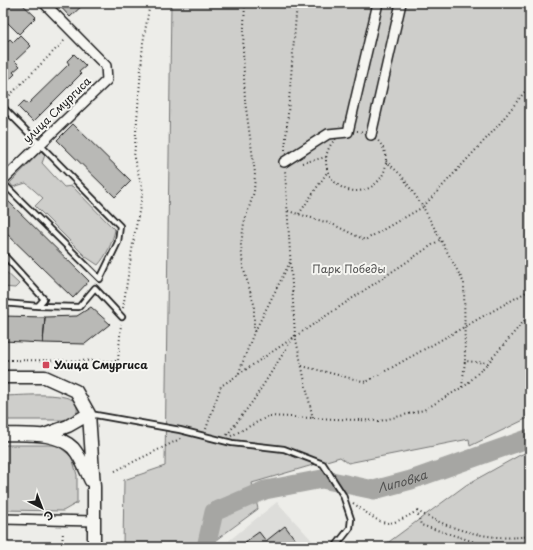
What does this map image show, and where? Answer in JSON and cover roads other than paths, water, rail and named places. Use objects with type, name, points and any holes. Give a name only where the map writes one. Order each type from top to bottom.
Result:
[{"type":"main road","points":[[3,377],[45,377],[76,391],[89,414],[94,487],[94,547]]},
{"type":"main road","points":[[44,435],[68,426],[89,414]]},
{"type":"main road","points":[[3,434],[44,435],[60,441],[72,448],[81,460],[94,487]]},
{"type":"street","name":"улица Смургиса","points":[[3,182],[39,143],[107,80],[106,66],[44,3]]},
{"type":"street","points":[[284,162],[328,134],[348,132],[378,3]]},
{"type":"street","points":[[371,135],[401,3]]},
{"type":"street","points":[[3,519],[94,521]]},
{"type":"lane","points":[[3,107],[120,226],[118,242],[100,279],[3,182]]},
{"type":"lane","points":[[3,254],[44,299],[38,306]]},
{"type":"lane","points":[[3,303],[79,308],[95,288],[122,317]]},
{"type":"lane","points":[[89,414],[222,440],[284,449],[323,464],[342,495],[351,519],[350,528],[334,547]]},
{"type":"waterway","name":"Липовка","points":[[206,547],[214,512],[265,490],[322,479],[374,490],[411,480],[530,438]]},
{"type":"place","name":"Улица Смургиса","points":[[46,365]]},
{"type":"park label","name":"Парк Победы","points":[[349,269]]}]
